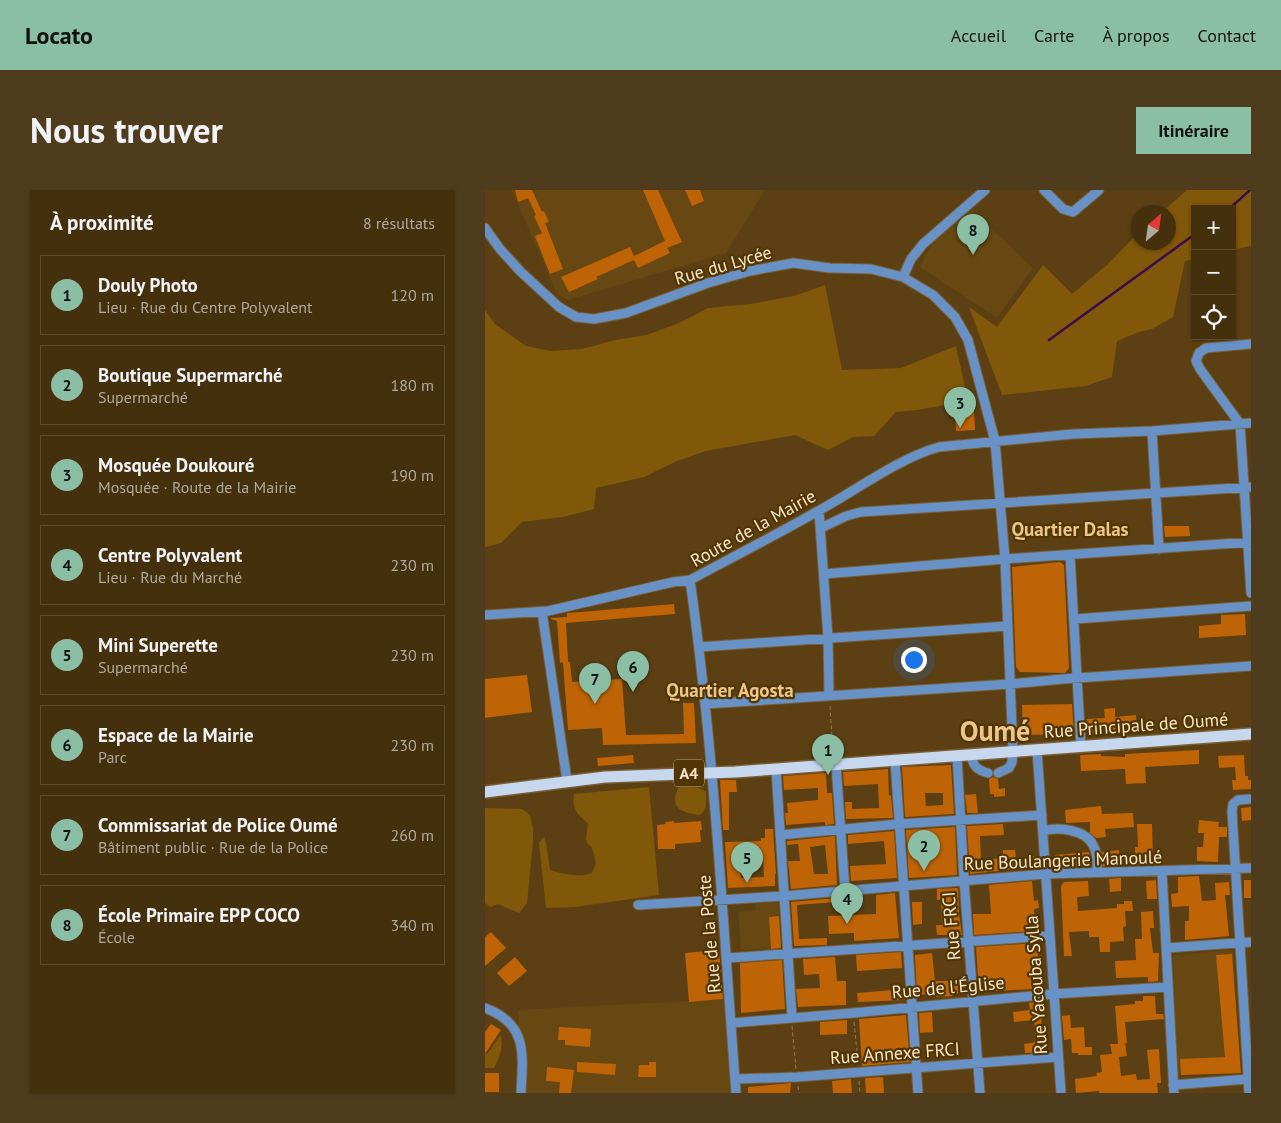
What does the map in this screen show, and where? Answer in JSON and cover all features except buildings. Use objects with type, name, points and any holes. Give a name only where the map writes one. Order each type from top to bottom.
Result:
[{"type":"main road","name":"Rue Principale de Oumé","points":[[485,792],[567,781],[651,774],[776,769],[1251,734]]},
{"type":"street","points":[[903,277],[911,259],[923,244],[985,190]]},
{"type":"street","points":[[1044,190],[1063,209],[1073,212],[1099,190]]},
{"type":"street","name":"Rue du Lycée","points":[[485,228],[500,249],[521,272],[559,307],[576,317],[595,319],[626,313],[708,283],[793,263],[831,268],[871,269],[903,277],[933,295],[955,317],[968,340],[995,441],[1005,559],[1013,752]]},
{"type":"street","points":[[1251,344],[1206,348],[1199,353],[1196,361],[1240,424],[1248,487],[1251,593]]},
{"type":"street","name":"Route de la Mairie","points":[[485,615],[542,612],[673,582],[690,580],[819,511],[923,451],[939,447],[1073,434],[1151,431],[1251,423]]},
{"type":"street","points":[[1151,431],[1159,549]]},
{"type":"street","points":[[821,528],[861,512],[1248,487]]},
{"type":"street","points":[[819,511],[828,638],[829,695]]},
{"type":"street","points":[[824,574],[1249,542]]},
{"type":"street","points":[[1070,555],[1081,747]]},
{"type":"street","name":"Rue de la Poste","points":[[690,580],[712,772],[736,1093]]},
{"type":"street","points":[[1075,619],[1251,606]]},
{"type":"street","points":[[542,612],[567,781]]},
{"type":"street","points":[[699,647],[1008,626]]},
{"type":"street","points":[[705,704],[1251,666]]},
{"type":"street","name":"Rue Yacouba Sylla","points":[[1037,750],[1061,1093]]},
{"type":"street","points":[[998,773],[1009,768],[1013,752]]},
{"type":"street","points":[[971,755],[975,767],[979,771],[988,773]]},
{"type":"street","name":"Rue FRCI","points":[[957,756],[963,880],[980,1093]]},
{"type":"street","points":[[895,761],[918,1093]]},
{"type":"street","points":[[835,765],[845,890]]},
{"type":"street","points":[[776,769],[792,1018]]},
{"type":"street","points":[[1249,1093],[1239,944],[1233,804],[1238,800],[1251,799]]},
{"type":"street","points":[[780,835],[899,824],[1042,815]]},
{"type":"street","points":[[1043,831],[1052,828],[1061,829],[1087,838],[1093,844],[1096,854],[1097,872]]},
{"type":"street","name":"Rue Boulangerie Manoulé","points":[[638,905],[784,896],[1045,874],[1251,868]]},
{"type":"street","points":[[1162,872],[1173,1089],[1248,1078]]},
{"type":"street","points":[[727,958],[1049,936]]},
{"type":"street","points":[[1166,948],[1251,942]]},
{"type":"street","name":"Rue de l'Église","points":[[732,1023],[1053,994],[1168,988]]},
{"type":"street","points":[[485,1008],[496,1013],[517,1030],[521,1045],[523,1068],[521,1093]]},
{"type":"street","name":"Rue Annexe FRCI","points":[[735,1079],[797,1077],[1058,1057]]},
{"type":"path","points":[[829,695],[833,751]]},
{"type":"path","points":[[853,1013],[859,1072],[859,1093]]},
{"type":"path","points":[[792,1018],[799,1093]]},
{"type":"shaded area","points":[[512,190],[765,190],[726,253],[568,300],[557,294]]},
{"type":"shaded area","points":[[1187,190],[1251,190],[1251,246],[1236,249],[1236,205],[1191,205],[1191,260],[1185,261],[1173,317],[1152,329],[1117,341],[1112,377],[1086,386],[1002,395],[969,307],[997,327],[1043,265],[1072,294],[1107,265],[1131,240],[1131,250],[1176,250],[1176,205],[1170,205]]},
{"type":"shaded area","points":[[969,207],[1033,268],[997,318],[920,267],[932,243]]},
{"type":"shaded area","points":[[825,285],[842,370],[901,368],[956,346],[968,401],[896,412],[874,436],[853,437],[828,450],[795,435],[706,451],[677,461],[644,477],[596,488],[594,509],[563,517],[522,522],[501,543],[485,547],[485,310],[495,324],[526,346],[551,351],[582,349],[615,340],[647,335],[679,323],[708,308],[750,304],[794,296]]},
{"type":"shaded area","points":[[683,786],[698,788],[706,792],[705,808],[699,815],[683,811],[676,805],[678,788]]},
{"type":"shaded area","points":[[649,787],[659,895],[575,907],[546,908],[539,843],[544,837],[550,870],[571,875],[581,875],[592,873],[596,863],[592,848],[587,843],[588,824],[575,808],[574,794]]},
{"type":"shaded area","points":[[485,808],[522,809],[530,815],[533,828],[533,842],[527,903],[519,913],[498,904],[491,907],[485,903]]},
{"type":"shaded area","points":[[778,900],[779,916],[770,917],[771,948],[741,950],[738,912],[756,911],[755,901]]},
{"type":"shaded area","points":[[1233,950],[1240,1074],[1176,1075],[1173,955]]},
{"type":"shaded area","points":[[725,999],[731,1093],[519,1093],[521,1074],[518,1010]]},
{"type":"shaded area","points":[[501,1035],[501,1048],[496,1064],[494,1068],[485,1068],[485,1053],[487,1054]]},
{"type":"waterway","points":[[1233,205],[1250,190]]},
{"type":"waterway","points":[[1049,340],[1191,237]]},
{"type":"place","name":"École Primaire EPP COCO","points":[[973,255]]},
{"type":"place","name":"Mosquée Doukouré","points":[[960,428]]},
{"type":"place","name":"Espace de la Mairie","points":[[633,692]]},
{"type":"place","name":"Commissariat de Police Oumé","points":[[595,704]]},
{"type":"place","name":"Douly Photo","points":[[828,775]]},
{"type":"place","name":"Boutique Supermarché","points":[[924,871]]},
{"type":"place","name":"Mini Superette","points":[[747,883]]},
{"type":"place","name":"Centre Polyvalent","points":[[847,924]]},
{"type":"district","name":"Quartier Dalas","points":[[1070,529]]},
{"type":"district","name":"Quartier Agosta","points":[[730,690]]},
{"type":"district","name":"Oumé","points":[[995,730]]}]
